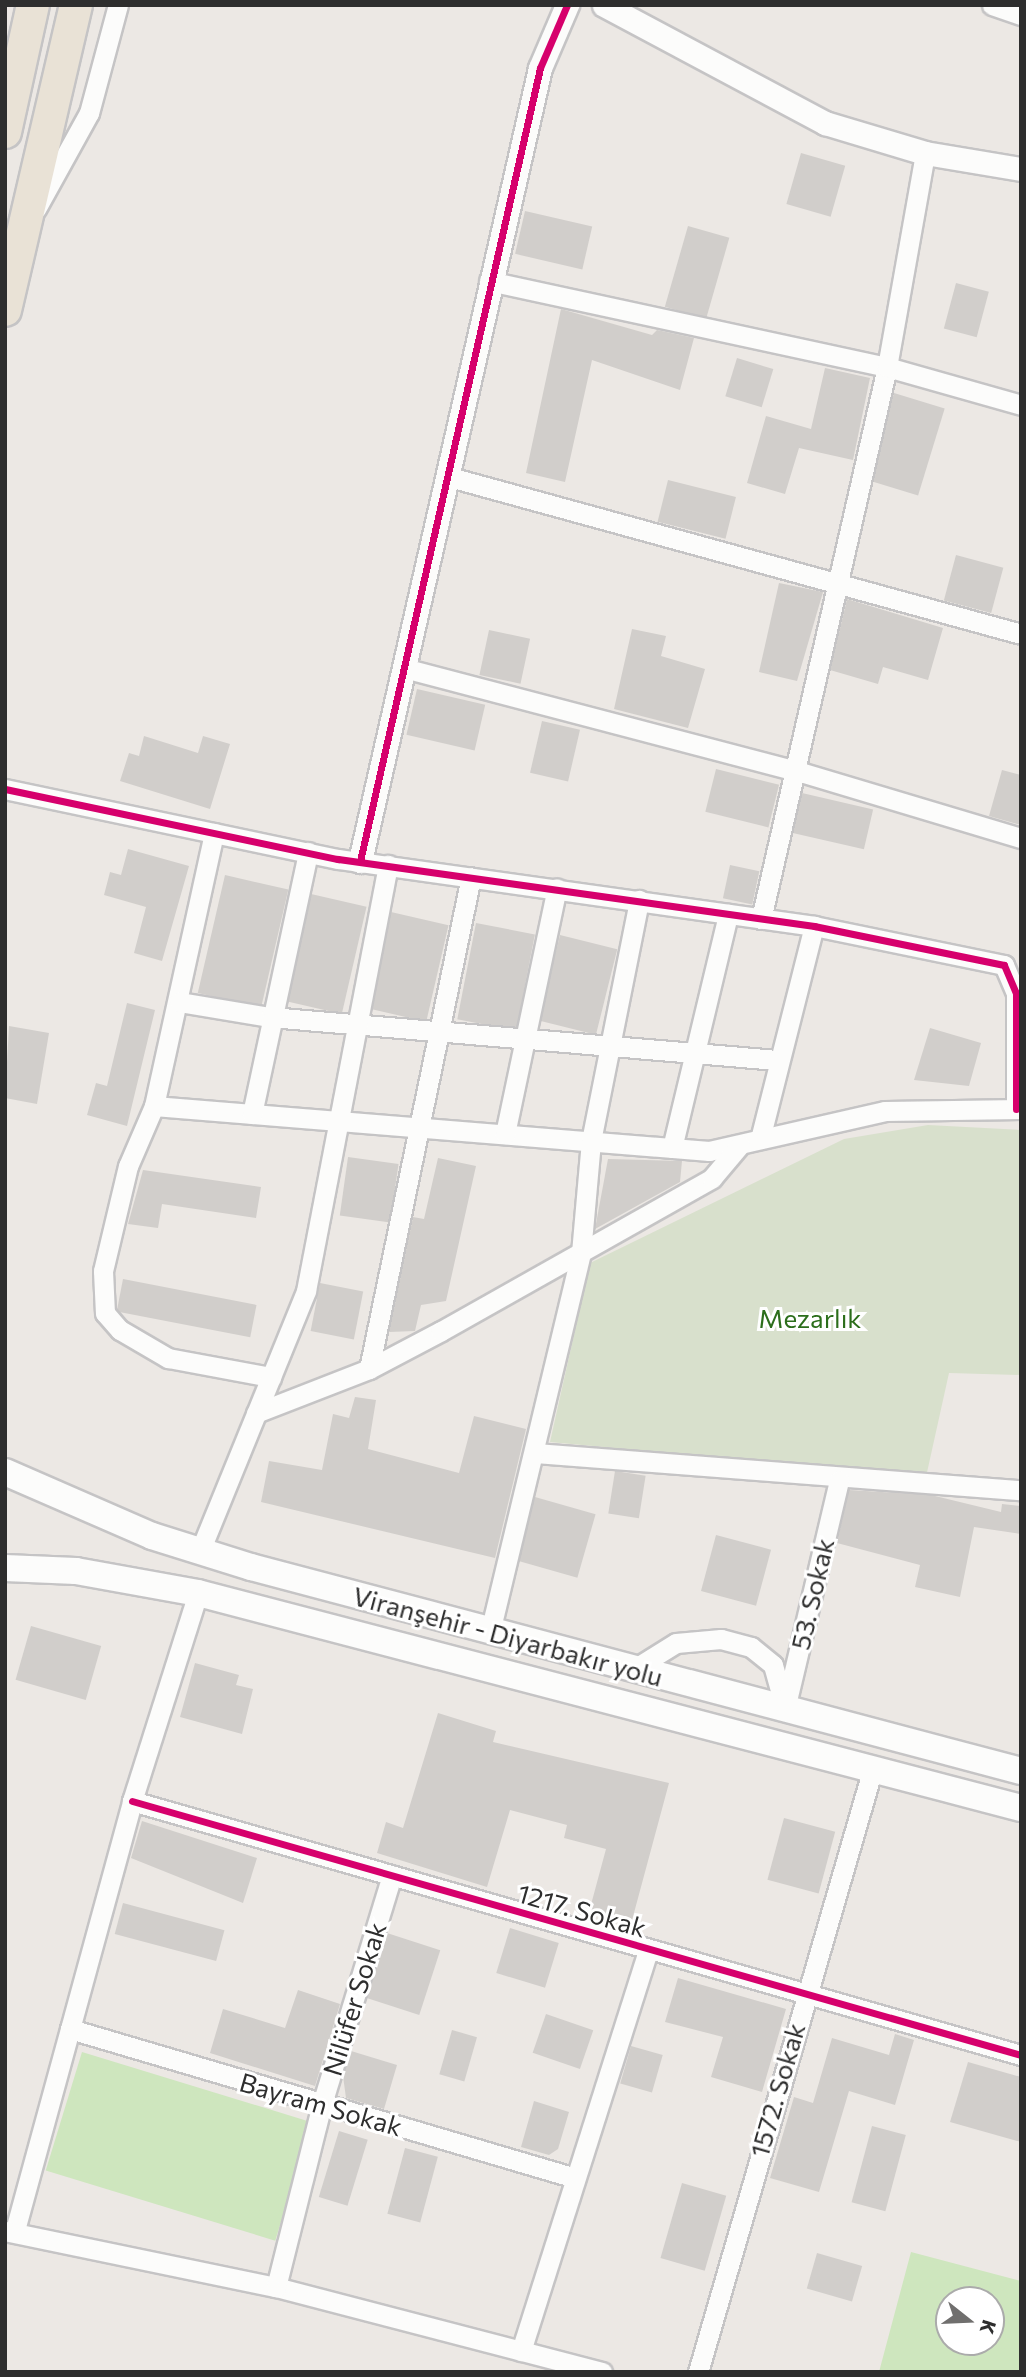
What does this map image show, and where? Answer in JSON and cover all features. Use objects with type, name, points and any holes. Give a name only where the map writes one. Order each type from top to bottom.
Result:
[{"type":"highway","points":[[5,132],[33,5]]},
{"type":"highway","points":[[5,310],[76,5]]},
{"type":"main road","name":"Viranşehir - Diyarbakır yolu","points":[[5,1472],[56,1499],[200,1551],[490,1632],[1021,1771]]},
{"type":"main road","name":"Viranşehir - Diyarbakır yolu","points":[[5,1567],[76,1571],[198,1593],[1021,1808]]},
{"type":"street","points":[[24,227],[89,113],[118,5]]},
{"type":"street","points":[[360,861],[489,281],[540,68],[567,5]]},
{"type":"street","points":[[604,5],[825,123],[925,153],[1021,169]]},
{"type":"street","points":[[992,5],[1021,15]]},
{"type":"street","points":[[761,919],[797,771],[833,586],[887,367],[925,153]]},
{"type":"street","points":[[489,281],[887,367],[1021,404]]},
{"type":"street","points":[[446,476],[833,586],[1021,634]]},
{"type":"street","points":[[404,668],[797,771],[1021,838]]},
{"type":"street","points":[[5,789],[360,861],[814,926],[1004,965],[1016,993],[1018,1109],[885,1111],[740,1145],[672,1148],[154,1106]]},
{"type":"street","points":[[214,833],[154,1106],[128,1166],[103,1271],[104,1312],[120,1330],[169,1358],[271,1377]]},
{"type":"street","points":[[252,1114],[270,1017],[308,852]]},
{"type":"street","points":[[200,1551],[306,1291],[354,1024],[388,865]]},
{"type":"street","points":[[369,1368],[423,1128],[471,877]]},
{"type":"street","points":[[505,1134],[520,1040],[557,888]]},
{"type":"street","points":[[490,1632],[581,1252],[591,1141],[608,1042],[639,901]]},
{"type":"street","points":[[672,1148],[728,914]]},
{"type":"street","points":[[760,1139],[777,1060],[814,926]]},
{"type":"street","points":[[179,1002],[270,1017],[520,1040],[608,1042],[777,1060]]},
{"type":"street","points":[[256,1413],[369,1368],[581,1252],[712,1178],[740,1145]]},
{"type":"street","points":[[535,1453],[839,1480],[1021,1490]]},
{"type":"street","name":"53. Sokak","points":[[785,1709],[839,1480]]},
{"type":"street","points":[[198,1593],[132,1801],[70,2029],[10,2230],[276,2287],[602,2372]]},
{"type":"street","points":[[634,1669],[699,1636],[731,1641],[751,1647],[773,1665],[785,1709]]},
{"type":"street","name":"1572. Sokak","points":[[698,2372],[804,1996],[873,1768]]},
{"type":"street","name":"1217. Sokak","points":[[132,1801],[804,1996],[1021,2055]]},
{"type":"street","name":"Nilüfer Sokak","points":[[276,2287],[321,2104],[392,1875]]},
{"type":"street","points":[[521,2351],[572,2177],[648,1951]]},
{"type":"street","name":"Bayram Sokak","points":[[70,2029],[572,2177]]},
{"type":"green space","name":"Mezarlık","points":[[928,1125],[1021,1130],[1021,1375],[949,1373],[926,1477],[550,1442],[590,1263],[844,1139]]},
{"type":"green space","points":[[82,2052],[312,2122],[275,2241],[46,2171]]},
{"type":"green space","points":[[911,2252],[1021,2281],[1021,2372],[879,2372]]},
{"type":"building","points":[[801,153],[845,166],[831,217],[786,204]]},
{"type":"building","points":[[525,211],[592,227],[582,269],[515,254]]},
{"type":"building","points":[[688,226],[729,238],[706,319],[665,307]]},
{"type":"building","points":[[956,283],[989,292],[977,337],[944,328]]},
{"type":"building","points":[[561,309],[652,335],[657,330],[694,338],[680,390],[592,360],[565,482],[526,473]]},
{"type":"building","points":[[737,358],[773,369],[762,407],[725,396]]},
{"type":"building","points":[[825,368],[870,378],[853,460],[799,448],[785,494],[747,483],[766,416],[811,429]]},
{"type":"building","points":[[894,393],[945,408],[918,496],[867,480]]},
{"type":"building","points":[[668,480],[736,497],[726,539],[658,522]]},
{"type":"building","points":[[956,555],[1003,568],[991,613],[944,600]]},
{"type":"building","points":[[779,583],[823,592],[797,681],[759,672]]},
{"type":"building","points":[[847,599],[943,628],[928,680],[883,667],[878,684],[830,670]]},
{"type":"building","points":[[632,629],[666,636],[661,656],[705,669],[688,728],[614,709]]},
{"type":"building","points":[[489,630],[530,639],[521,684],[479,675]]},
{"type":"building","points":[[417,689],[485,705],[475,751],[406,735]]},
{"type":"building","points":[[542,721],[580,730],[568,781],[530,773]]},
{"type":"building","points":[[144,736],[198,753],[203,736],[230,744],[210,809],[120,781],[129,753],[139,756]]},
{"type":"building","points":[[716,769],[779,785],[768,827],[705,812]]},
{"type":"building","points":[[1002,770],[1021,775],[1021,825],[989,816]]},
{"type":"building","points":[[802,793],[873,809],[864,849],[793,833]]},
{"type":"building","points":[[128,849],[189,866],[162,961],[134,953],[146,907],[104,895],[110,872],[121,875]]},
{"type":"building","points":[[730,865],[759,871],[752,904],[723,898]]},
{"type":"building","points":[[225,875],[288,890],[261,1008],[198,993]]},
{"type":"building","points":[[311,894],[367,907],[342,1014],[286,1001]]},
{"type":"building","points":[[391,912],[448,925],[426,1022],[369,1008]]},
{"type":"building","points":[[476,923],[535,934],[516,1031],[457,1019]]},
{"type":"building","points":[[560,935],[617,949],[596,1035],[539,1020]]},
{"type":"building","points":[[127,1003],[155,1010],[127,1126],[87,1115],[96,1083],[107,1086]]},
{"type":"building","points":[[9,1026],[49,1033],[37,1104],[5,1098]]},
{"type":"building","points":[[930,1028],[981,1043],[969,1086],[914,1080]]},
{"type":"building","points":[[348,1157],[399,1164],[390,1223],[340,1215]]},
{"type":"building","points":[[438,1158],[476,1166],[446,1301],[421,1305],[415,1331],[389,1332],[413,1217],[424,1219]]},
{"type":"building","points":[[608,1159],[682,1161],[680,1182],[595,1229]]},
{"type":"building","points":[[143,1170],[261,1187],[256,1218],[162,1204],[158,1228],[128,1224]]},
{"type":"building","points":[[123,1279],[257,1305],[250,1337],[117,1311]]},
{"type":"building","points":[[320,1283],[363,1291],[354,1339],[311,1331]]},
{"type":"building","points":[[355,1397],[376,1400],[368,1449],[459,1473],[474,1416],[526,1429],[495,1558],[261,1502],[269,1461],[322,1470],[333,1414],[349,1418]]},
{"type":"building","points":[[615,1471],[646,1476],[639,1518],[608,1513]]},
{"type":"building","points":[[849,1490],[931,1495],[1001,1512],[1002,1504],[1021,1506],[1021,1534],[974,1527],[960,1597],[915,1587],[920,1565],[837,1543]]},
{"type":"building","points":[[535,1497],[596,1514],[577,1578],[517,1560]]},
{"type":"building","points":[[716,1535],[771,1550],[756,1606],[701,1591]]},
{"type":"building","points":[[31,1626],[101,1646],[86,1700],[16,1680]]},
{"type":"building","points":[[195,1663],[239,1675],[236,1685],[253,1689],[242,1734],[180,1717]]},
{"type":"building","points":[[438,1713],[496,1731],[493,1742],[669,1783],[631,1924],[589,1912],[606,1849],[564,1838],[567,1825],[510,1810],[487,1887],[377,1853],[386,1822],[403,1828]]},
{"type":"building","points":[[784,1818],[835,1832],[819,1894],[767,1880]]},
{"type":"building","points":[[142,1821],[257,1858],[243,1903],[131,1858]]},
{"type":"building","points":[[123,1903],[224,1930],[216,1961],[115,1934]]},
{"type":"building","points":[[510,1928],[559,1943],[545,1988],[496,1973]]},
{"type":"building","points":[[387,1933],[440,1950],[419,2015],[366,1998]]},
{"type":"building","points":[[678,1978],[786,2009],[762,2092],[711,2077],[723,2037],[665,2022]]},
{"type":"building","points":[[298,1990],[340,2004],[315,2086],[210,2053],[223,2009],[285,2028]]},
{"type":"building","points":[[546,2014],[593,2030],[580,2069],[533,2053]]},
{"type":"building","points":[[452,2030],[477,2037],[464,2081],[439,2074]]},
{"type":"building","points":[[895,2034],[914,2040],[895,2105],[849,2091],[819,2192],[770,2178],[794,2097],[813,2103],[832,2038],[889,2055]]},
{"type":"building","points":[[631,2046],[663,2055],[652,2093],[620,2083]]},
{"type":"building","points":[[351,2051],[397,2065],[384,2109],[346,2098],[343,2076]]},
{"type":"building","points":[[968,2062],[1021,2077],[1021,2142],[950,2122]]},
{"type":"building","points":[[534,2101],[569,2112],[558,2149],[549,2155],[521,2147]]},
{"type":"building","points":[[872,2126],[906,2135],[885,2211],[852,2202]]},
{"type":"building","points":[[339,2131],[368,2140],[348,2206],[319,2197]]},
{"type":"building","points":[[405,2148],[438,2157],[420,2222],[387,2214]]},
{"type":"building","points":[[682,2183],[726,2196],[705,2271],[661,2258]]},
{"type":"building","points":[[817,2253],[862,2266],[852,2302],[807,2289]]},
{"type":"cycle path","points":[[360,861],[540,68],[567,5]]},
{"type":"cycle path","points":[[5,789],[338,859],[814,926],[1004,965],[1016,993],[1016,1109]]},
{"type":"cycle path","points":[[132,1801],[1021,2055]]}]
